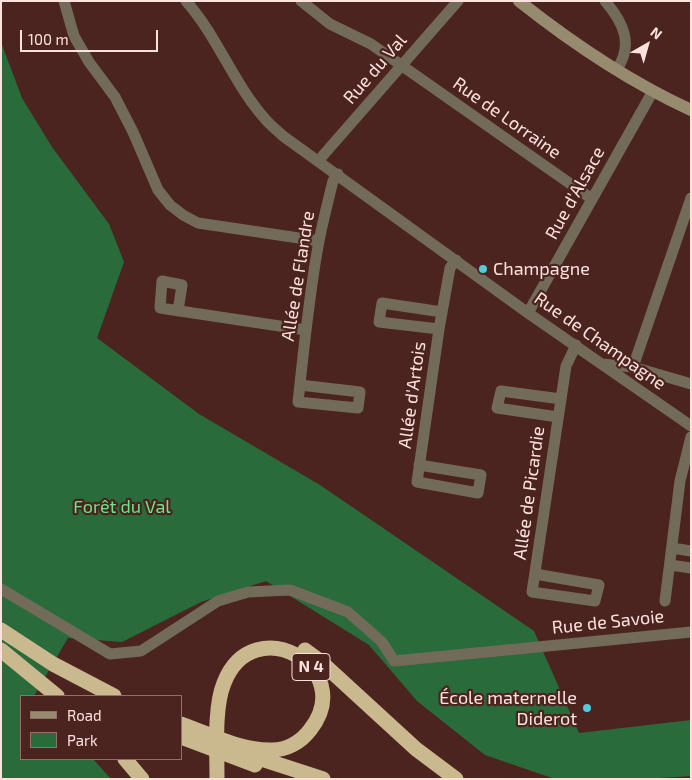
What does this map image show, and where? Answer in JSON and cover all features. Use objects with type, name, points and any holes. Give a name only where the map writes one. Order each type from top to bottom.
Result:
[{"type":"highway","points":[[1,630],[53,664],[112,695]]},
{"type":"highway","name":"N 4","points":[[211,779],[212,705],[219,674],[229,659],[238,652],[256,643],[274,640],[294,644],[312,655],[416,749],[456,779]]},
{"type":"highway","points":[[1,641],[93,695]]},
{"type":"highway","name":"N 4","points":[[217,779],[221,693],[227,675],[233,667],[248,654],[264,648],[283,649],[306,661],[318,678],[323,696],[320,716],[308,734],[296,743],[281,749],[251,748],[234,751]]},
{"type":"highway","points":[[1,650],[56,695]]},
{"type":"highway","name":"N 4","points":[[188,733],[297,779]]},
{"type":"highway","name":"N 4","points":[[234,751],[323,779]]},
{"type":"highway","points":[[126,760],[142,779]]},
{"type":"main road","points":[[519,1],[616,69],[653,91],[691,110]]},
{"type":"street","points":[[64,1],[74,36],[89,62],[115,97],[133,132],[158,190],[170,205],[198,223],[319,241]]},
{"type":"street","name":"Rue de Champagne","points":[[186,1],[214,41],[252,102],[266,121],[283,136],[319,160],[528,313],[691,426]]},
{"type":"street","name":"Rue de Lorraine","points":[[301,1],[330,24],[372,44],[592,199]]},
{"type":"street","name":"Rue du Val","points":[[319,160],[458,1]]},
{"type":"street","points":[[604,1],[615,14],[626,40],[625,53],[616,69]]},
{"type":"street","name":"Rue d'Alsace","points":[[528,313],[653,91]]},
{"type":"street","name":"Allée de Flandre","points":[[300,384],[360,392],[358,408],[298,402],[300,384],[306,330],[319,241],[333,181],[338,174]]},
{"type":"street","points":[[633,366],[691,198]]},
{"type":"street","name":"Allée d'Artois","points":[[420,465],[481,475],[478,493],[417,482],[442,312],[450,268],[456,260]]},
{"type":"street","name":"Allée d'Artois","points":[[439,330],[379,322],[382,303],[442,312]]},
{"type":"street","points":[[178,311],[306,330]]},
{"type":"street","name":"Allée de Picardie","points":[[535,574],[599,585],[595,601],[532,592],[560,399],[566,366],[576,345]]},
{"type":"street","points":[[601,364],[633,366],[691,384]]},
{"type":"street","name":"Allée de Picardie","points":[[558,417],[498,408],[501,391],[560,399]]},
{"type":"street","points":[[665,601],[680,481],[691,437]]},
{"type":"street","points":[[672,548],[691,552]]},
{"type":"street","points":[[670,565],[691,568]]},
{"type":"street","name":"Rue de Savoie","points":[[1,589],[110,654],[141,651],[218,601],[248,592],[290,590],[348,612],[382,642],[394,661],[691,632]]},
{"type":"green space","name":"Forêt du Val","points":[[1,42],[22,98],[52,147],[109,224],[124,262],[97,338],[199,414],[320,485],[534,631],[579,733],[691,720],[691,776],[645,779],[555,779],[485,755],[417,701],[369,645],[266,581],[201,602],[122,642],[68,638],[35,695],[20,695],[20,760],[94,760],[111,779],[1,779]]},
{"type":"place","name":"Champagne","points":[[483,269]]},
{"type":"place","name":"École maternelle Diderot","points":[[587,708]]}]
